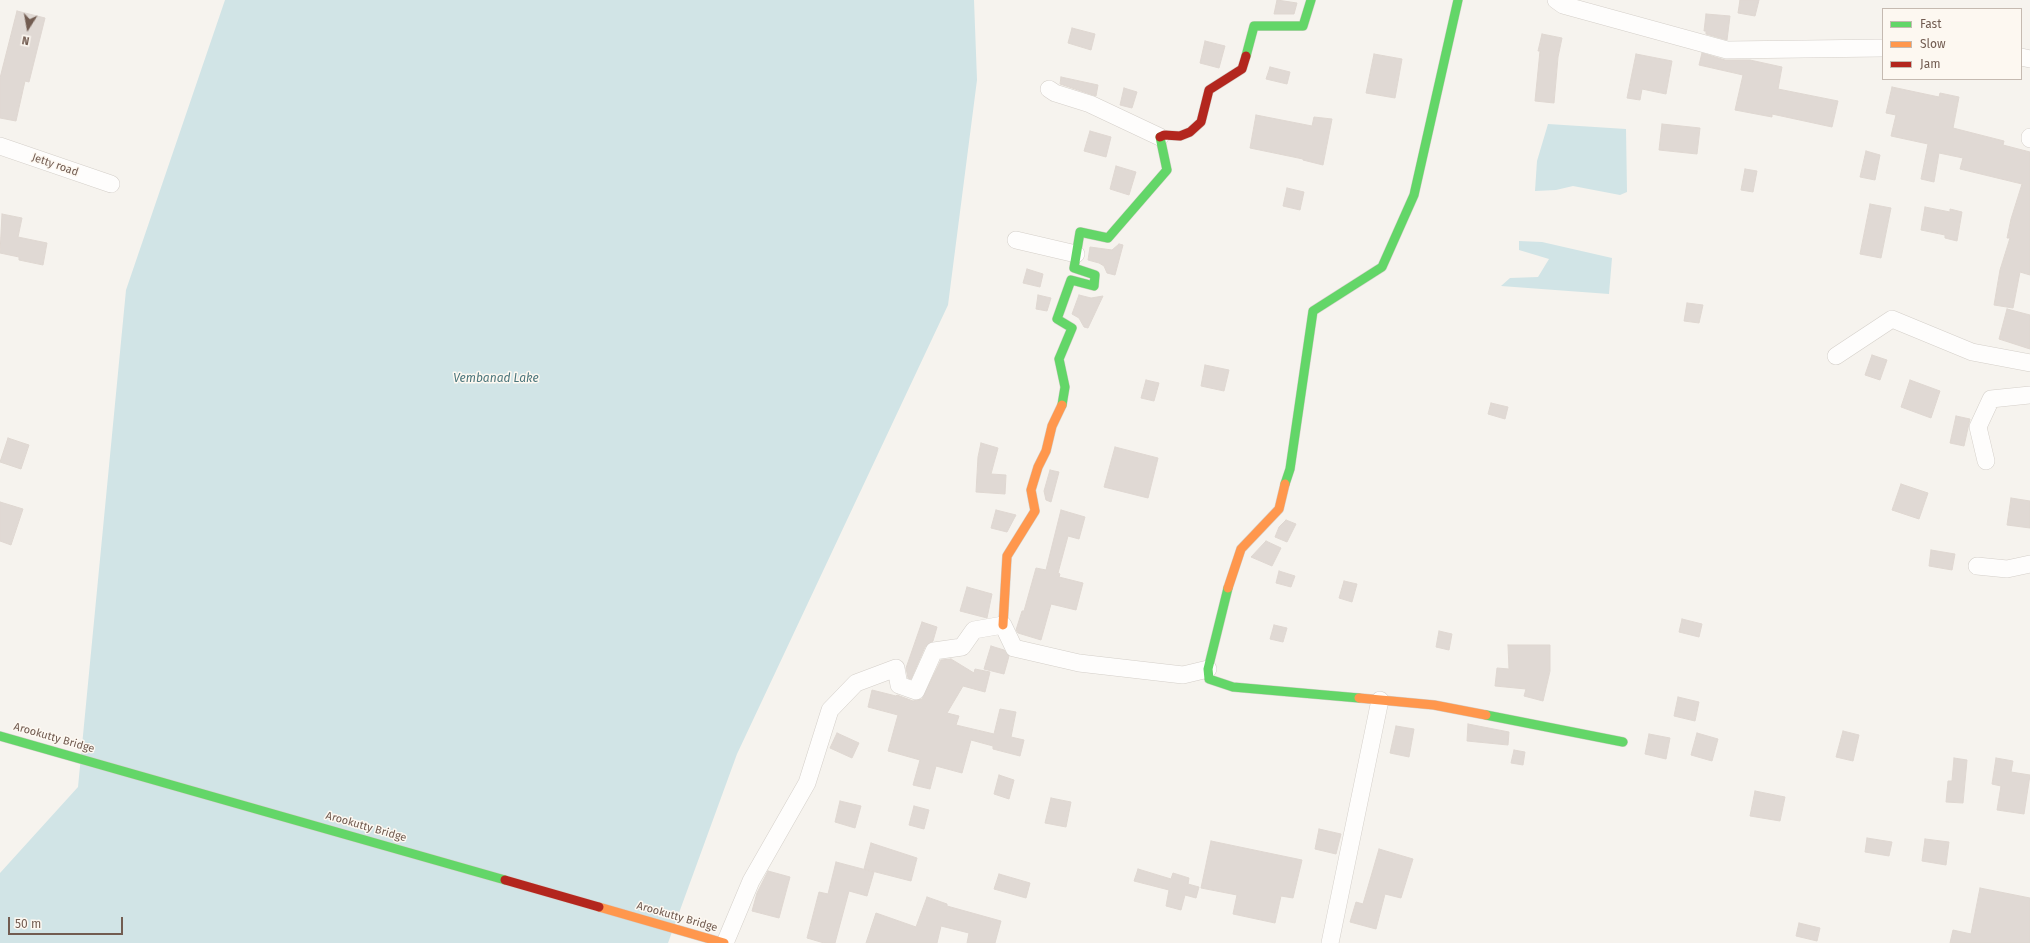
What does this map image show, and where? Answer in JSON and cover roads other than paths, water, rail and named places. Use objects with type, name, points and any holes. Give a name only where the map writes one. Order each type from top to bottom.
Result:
[{"type":"street","points":[[1049,89],[1054,93],[1090,104],[1160,137],[1164,135],[1180,136],[1190,132],[1201,122],[1209,90],[1242,69],[1254,26],[1303,26],[1311,0]]},
{"type":"street","points":[[1458,0],[1414,195],[1382,267],[1313,312],[1290,469],[1283,489],[1279,509],[1241,549],[1222,607],[1208,669],[1209,679],[1233,687],[1434,705],[1623,742]]},
{"type":"street","points":[[1556,0],[1563,5],[1727,50],[1882,48]]},
{"type":"street","points":[[1160,137],[1168,170],[1108,238],[1080,232],[1074,268],[1096,275],[1094,286],[1071,280],[1057,318],[1072,328],[1059,359],[1065,387],[1064,404],[1052,426],[1046,451],[1038,467],[1031,490],[1036,511],[1007,556],[1003,625],[1014,648],[1079,663],[1184,676],[1208,669]]},
{"type":"street","name":"Jetty road","points":[[0,146],[111,184]]},
{"type":"street","points":[[1016,240],[1076,254]]},
{"type":"street","points":[[1836,356],[1892,319],[1972,352],[2030,363]]},
{"type":"street","points":[[1986,461],[1978,427],[1991,399],[2030,395]]},
{"type":"street","points":[[1977,566],[2007,570],[2030,564]]},
{"type":"street","points":[[724,943],[751,880],[807,783],[830,710],[856,683],[896,668],[899,685],[916,691],[934,651],[962,647],[974,630],[1003,625]]},
{"type":"street","points":[[1330,943],[1380,700]]},
{"type":"street","name":"Arookutty Bridge","points":[[0,736],[724,943]]},
{"type":"water","name":"Vembanad Lake","points":[[225,0],[974,0],[977,80],[948,305],[737,754],[668,943],[0,943],[0,873],[78,787],[126,290]]},
{"type":"water","points":[[1548,124],[1626,129],[1627,192],[1620,195],[1573,186],[1556,190],[1535,191],[1537,161]]},
{"type":"water","points":[[1519,241],[1542,242],[1612,258],[1609,294],[1501,286],[1510,278],[1538,277],[1549,259],[1519,250]]}]
